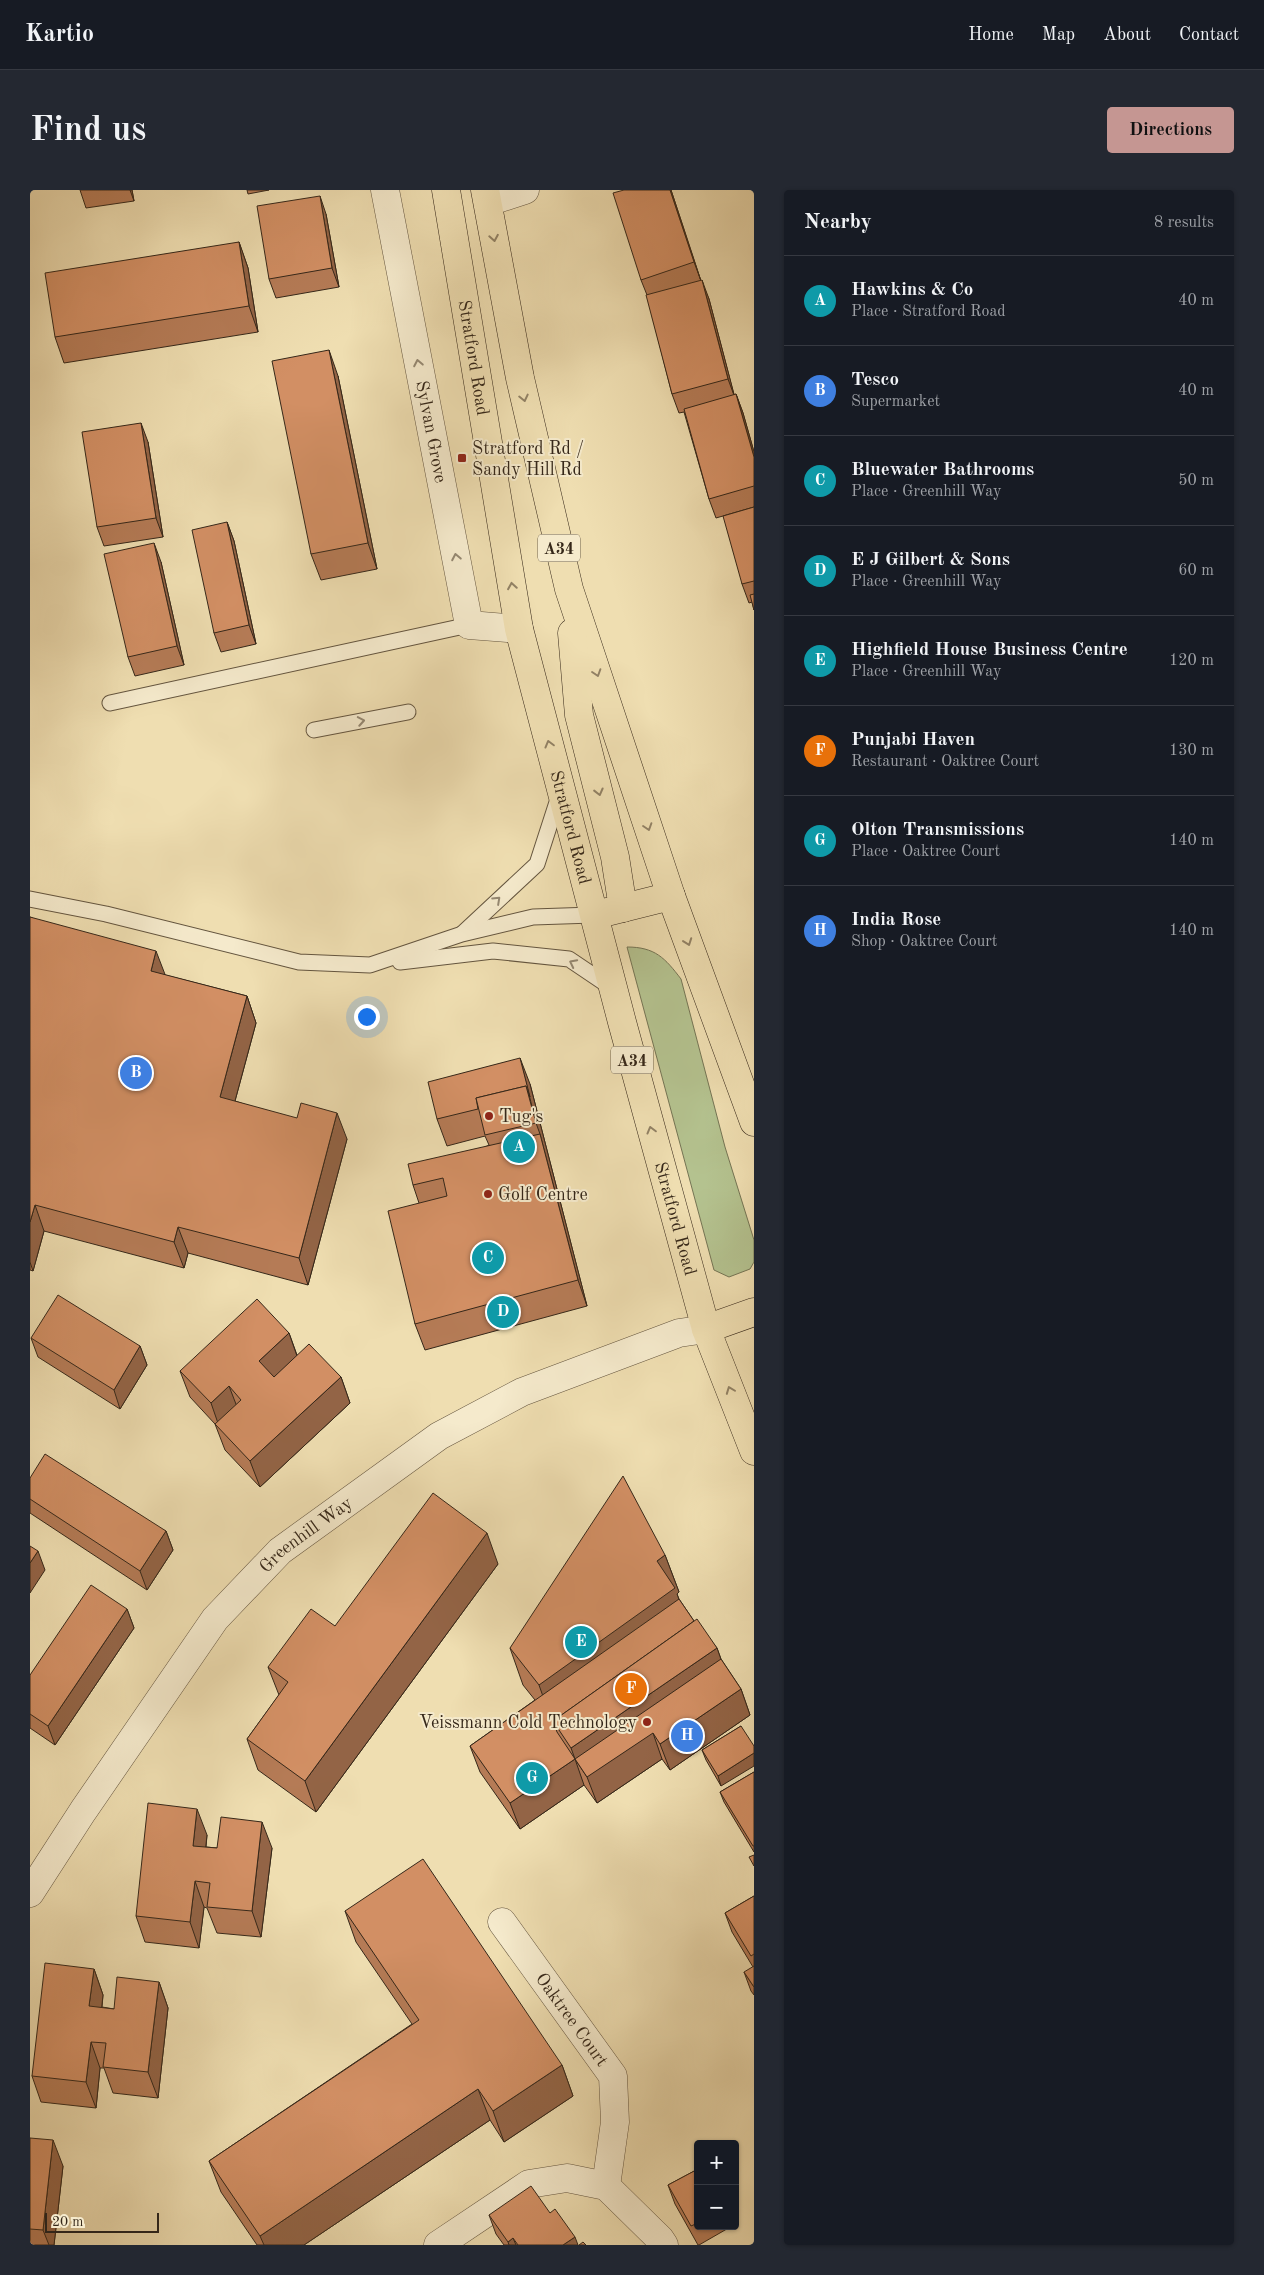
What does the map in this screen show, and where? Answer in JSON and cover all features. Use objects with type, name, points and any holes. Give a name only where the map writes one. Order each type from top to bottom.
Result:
[{"type":"highway","name":"Stratford Road","points":[[446,190],[519,629],[593,915],[706,1329],[754,1452]]},
{"type":"highway","name":"A34","points":[[486,196],[520,378],[569,589],[671,896],[754,1122]]},
{"type":"highway","points":[[569,589],[579,715],[616,857],[623,908]]},
{"type":"highway","points":[[593,915],[671,896]]},
{"type":"highway","points":[[706,1329],[754,1312]]},
{"type":"street","name":"Sylvan Grove","points":[[385,190],[469,625]]},
{"type":"street","points":[[486,196],[525,190]]},
{"type":"street","points":[[469,625],[519,629]]},
{"type":"street","name":"Greenhill Way","points":[[30,1893],[82,1812],[215,1619],[280,1552],[439,1436],[522,1392],[680,1333],[706,1329]]},
{"type":"street","name":"Oaktree Court","points":[[502,1922],[614,2076],[615,2122],[606,2186]]},
{"type":"street","points":[[438,2245],[529,2184],[567,2178],[606,2186],[660,2238],[664,2245]]},
{"type":"lane","points":[[110,703],[469,625]]},
{"type":"lane","points":[[314,730],[408,712]]},
{"type":"lane","points":[[462,934],[537,864],[561,791]]},
{"type":"lane","points":[[30,900],[106,914],[299,962],[370,965],[494,951],[570,959],[613,989]]},
{"type":"lane","points":[[370,965],[462,934],[533,917],[593,915]]},
{"type":"green space","points":[[627,947],[645,949],[658,955],[670,965],[681,979],[725,1147],[754,1240],[754,1262],[750,1269],[729,1277],[714,1270]]},
{"type":"building","points":[[624,190],[670,190],[694,262],[641,280],[613,193]]},
{"type":"building","points":[[320,196],[332,268],[269,279],[257,206]]},
{"type":"building","points":[[239,242],[249,306],[55,337],[45,273]]},
{"type":"building","points":[[702,280],[728,379],[672,394],[646,295]]},
{"type":"building","points":[[329,350],[368,543],[311,554],[272,361]]},
{"type":"building","points":[[736,394],[754,457],[754,486],[709,499],[684,409]]},
{"type":"building","points":[[141,423],[156,518],[97,527],[82,432]]},
{"type":"building","points":[[754,507],[754,581],[742,584],[723,516]]},
{"type":"building","points":[[227,522],[249,625],[214,633],[192,530]]},
{"type":"building","points":[[154,543],[177,646],[128,657],[104,554]]},
{"type":"building","points":[[754,594],[754,610],[750,595]]},
{"type":"building","points":[[30,917],[156,951],[151,971],[247,996],[220,1097],[297,1118],[301,1103],[337,1113],[299,1258],[178,1227],[174,1242],[35,1205],[30,1222]]},
{"type":"building","points":[[520,1058],[530,1097],[526,1086],[476,1098],[478,1109],[437,1119],[428,1082]]},
{"type":"building","points":[[526,1086],[536,1123],[485,1135],[476,1098]]},
{"type":"building","points":[[540,1134],[578,1280],[415,1324],[388,1211],[447,1196],[443,1178],[413,1185],[408,1164]]},
{"type":"building","points":[[58,1295],[140,1346],[114,1390],[31,1338]]},
{"type":"building","points":[[257,1299],[289,1333],[259,1361],[274,1377],[309,1344],[341,1377],[250,1461],[215,1424],[241,1400],[229,1386],[211,1403],[180,1371]]},
{"type":"building","points":[[45,1454],[166,1531],[140,1571],[30,1499],[30,1478]]},
{"type":"building","points":[[623,1476],[665,1555],[657,1561],[675,1588],[539,1685],[510,1648]]},
{"type":"building","points":[[433,1493],[487,1533],[305,1781],[247,1739],[288,1682],[268,1667],[311,1609],[335,1626]]},
{"type":"building","points":[[30,1546],[38,1551],[30,1563]]},
{"type":"building","points":[[91,1585],[127,1609],[48,1726],[30,1714],[30,1675]]},
{"type":"building","points":[[679,1599],[694,1621],[553,1721],[557,1732],[575,1759],[510,1803],[470,1746]]},
{"type":"building","points":[[697,1619],[717,1648],[571,1748],[553,1721]]},
{"type":"building","name":"Veissmann Cold Technology","points":[[721,1659],[741,1689],[660,1744],[653,1733],[587,1777],[575,1759]]},
{"type":"building","points":[[741,1726],[754,1746],[754,1753],[718,1776],[702,1750]]},
{"type":"building","points":[[754,1772],[754,1846],[753,1846],[720,1792]]},
{"type":"building","points":[[148,1803],[197,1809],[193,1846],[217,1848],[221,1817],[262,1822],[252,1911],[207,1907],[210,1883],[195,1881],[190,1922],[136,1916]]},
{"type":"building","points":[[754,1855],[754,1866],[749,1857]]},
{"type":"building","points":[[423,1859],[562,2065],[493,2111],[478,2089],[260,2236],[209,2161],[419,2020],[345,1911]]},
{"type":"building","points":[[754,1896],[754,1954],[751,1956],[725,1913]]},
{"type":"building","points":[[45,1963],[94,1969],[89,2006],[114,2009],[117,1977],[159,1982],[148,2072],[103,2067],[106,2043],[91,2042],[86,2082],[32,2076]]},
{"type":"building","points":[[754,1966],[754,1987],[744,1972]]},
{"type":"building","points":[[30,2138],[53,2140],[43,2230],[30,2229]]},
{"type":"building","points":[[694,2171],[694,2225],[691,2226],[668,2185]]},
{"type":"building","points":[[531,2186],[550,2213],[555,2209],[575,2237],[563,2245],[518,2245],[513,2238],[508,2242],[489,2215]]},
{"type":"place","name":"Stratford Rd / Sandy Hill Rd","points":[[462,458]]},
{"type":"place","name":"Tesco","points":[[136,1073]]},
{"type":"place","name":"Tug's","points":[[489,1116]]},
{"type":"place","name":"Hawkins & Co","points":[[519,1147]]},
{"type":"place","name":"Golf Centre","points":[[488,1194]]},
{"type":"place","name":"Bluewater Bathrooms","points":[[488,1258]]},
{"type":"place","name":"E J Gilbert & Sons","points":[[503,1312]]},
{"type":"place","name":"Highfield House Business Centre","points":[[581,1642]]},
{"type":"place","name":"Punjabi Haven","points":[[631,1689]]},
{"type":"place","name":"Veissmann Cold Technology","points":[[647,1722]]},
{"type":"place","name":"India Rose","points":[[687,1736]]},
{"type":"place","name":"Olton Transmissions","points":[[532,1778]]}]
